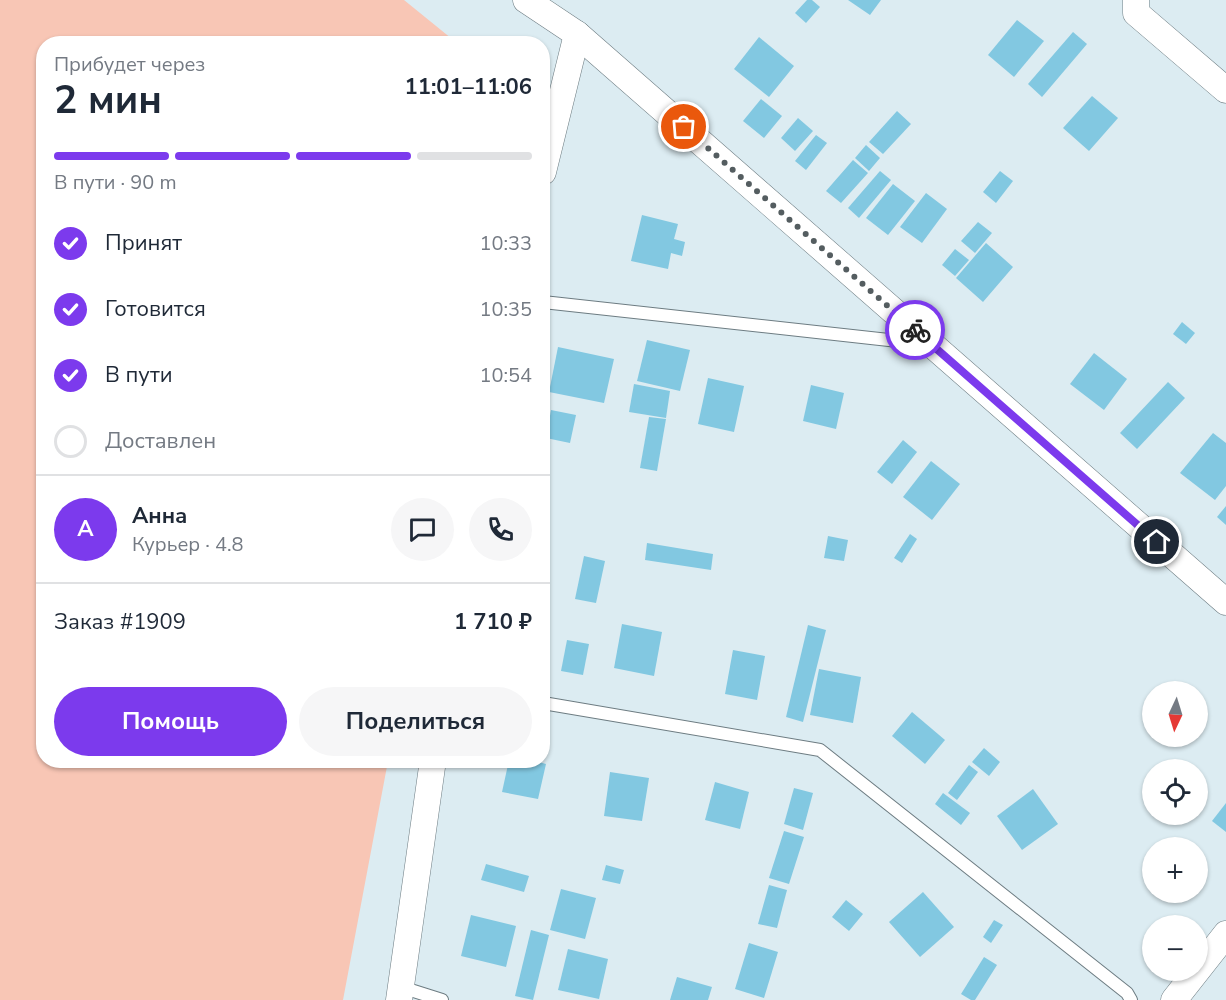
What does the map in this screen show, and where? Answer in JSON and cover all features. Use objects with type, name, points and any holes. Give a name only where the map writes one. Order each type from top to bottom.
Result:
[{"type":"street","points":[[526,0],[577,34],[1226,602]]},
{"type":"street","points":[[1136,0],[1136,13],[1226,90]]},
{"type":"street","points":[[550,144],[577,34]]},
{"type":"street","points":[[400,994],[432,768]]},
{"type":"street","points":[[1174,1000],[1226,934]]},
{"type":"lane","points":[[550,303],[932,345]]},
{"type":"lane","points":[[550,704],[820,750],[1127,993],[1131,1000]]},
{"type":"lane","points":[[400,994],[442,1000]]},
{"type":"shaded area","points":[[0,0],[404,0],[448,36],[36,36],[36,768],[387,768],[343,1000],[0,1000]]},
{"type":"building","points":[[807,0],[812,0],[820,7],[806,23],[795,13]]},
{"type":"building","points":[[848,0],[881,0],[870,15]]},
{"type":"building","points":[[1017,20],[1044,41],[1014,77],[988,55]]},
{"type":"building","points":[[1073,32],[1087,44],[1042,97],[1028,84]]},
{"type":"building","points":[[759,37],[794,66],[769,97],[734,69]]},
{"type":"building","points":[[1092,96],[1118,118],[1089,151],[1063,128]]},
{"type":"building","points":[[761,99],[782,116],[764,138],[743,121]]},
{"type":"building","points":[[897,111],[911,124],[883,154],[869,142]]},
{"type":"building","points":[[798,118],[813,131],[795,151],[781,138]]},
{"type":"building","points":[[816,135],[827,143],[806,170],[795,161]]},
{"type":"building","points":[[866,145],[880,158],[869,171],[855,158]]},
{"type":"building","points":[[853,160],[868,173],[841,203],[826,191]]},
{"type":"building","points":[[880,171],[891,180],[859,218],[848,208]]},
{"type":"building","points":[[1000,171],[1013,181],[996,203],[983,192]]},
{"type":"building","points":[[893,184],[915,201],[888,235],[866,218]]},
{"type":"building","points":[[926,193],[947,209],[922,243],[900,227]]},
{"type":"building","points":[[642,215],[678,224],[674,239],[685,242],[682,256],[671,253],[668,269],[631,261]]},
{"type":"building","points":[[978,222],[992,233],[975,253],[961,241]]},
{"type":"building","points":[[986,243],[1013,267],[983,302],[956,278]]},
{"type":"building","points":[[955,249],[969,260],[955,276],[942,265]]},
{"type":"building","points":[[1182,322],[1195,333],[1186,344],[1173,334]]},
{"type":"building","points":[[647,340],[690,350],[680,391],[637,381]]},
{"type":"building","points":[[558,347],[614,359],[604,403],[550,392]]},
{"type":"building","points":[[1094,353],[1127,379],[1104,410],[1070,384]]},
{"type":"building","points":[[708,378],[744,386],[734,432],[698,424]]},
{"type":"building","points":[[1168,382],[1185,398],[1137,449],[1120,433]]},
{"type":"building","points":[[634,384],[670,391],[666,418],[629,412]]},
{"type":"building","points":[[811,385],[844,393],[836,429],[803,421]]},
{"type":"building","points":[[551,410],[576,415],[570,443],[550,439]]},
{"type":"building","points":[[649,417],[666,419],[657,471],[640,468]]},
{"type":"building","points":[[1213,433],[1226,443],[1226,486],[1215,500],[1180,473]]},
{"type":"building","points":[[903,440],[917,452],[892,484],[877,472]]},
{"type":"building","points":[[931,461],[960,484],[932,520],[903,497]]},
{"type":"building","points":[[1226,506],[1226,525],[1217,517]]},
{"type":"building","points":[[910,534],[917,539],[902,563],[894,558]]},
{"type":"building","points":[[828,536],[848,540],[844,561],[824,558]]},
{"type":"building","points":[[647,543],[713,554],[711,570],[645,560]]},
{"type":"building","points":[[584,556],[605,561],[596,603],[575,599]]},
{"type":"building","points":[[622,624],[662,632],[654,676],[614,668]]},
{"type":"building","points":[[808,625],[826,630],[803,722],[786,717]]},
{"type":"building","points":[[567,640],[589,644],[583,675],[561,671]]},
{"type":"building","points":[[733,650],[765,656],[757,700],[725,694]]},
{"type":"building","points":[[819,669],[861,677],[853,723],[810,715]]},
{"type":"building","points":[[912,712],[945,740],[925,764],[892,736]]},
{"type":"building","points":[[984,748],[1000,762],[989,776],[972,762]]},
{"type":"building","points":[[969,765],[978,772],[957,800],[948,793]]},
{"type":"building","points":[[507,768],[545,768],[538,799],[502,792]]},
{"type":"building","points":[[610,772],[649,778],[642,821],[604,816]]},
{"type":"building","points":[[715,782],[749,792],[740,829],[705,820]]},
{"type":"building","points":[[794,788],[813,793],[803,830],[784,824]]},
{"type":"building","points":[[1033,789],[1058,824],[1022,850],[997,816]]},
{"type":"building","points":[[943,793],[970,813],[961,825],[935,804]]},
{"type":"building","points":[[1226,803],[1226,832],[1212,821]]},
{"type":"building","points":[[784,831],[804,837],[789,884],[769,878]]},
{"type":"building","points":[[486,864],[529,876],[524,892],[481,880]]},
{"type":"building","points":[[606,865],[624,870],[620,884],[602,880]]},
{"type":"building","points":[[769,885],[787,890],[777,928],[758,924]]},
{"type":"building","points":[[561,889],[596,898],[585,939],[550,930]]},
{"type":"building","points":[[923,892],[954,927],[920,957],[889,922]]},
{"type":"building","points":[[846,900],[863,914],[849,931],[832,917]]},
{"type":"building","points":[[471,915],[516,926],[506,967],[461,956]]},
{"type":"building","points":[[994,920],[1003,925],[991,943],[983,937]]},
{"type":"building","points":[[531,930],[549,935],[533,1000],[515,996]]},
{"type":"building","points":[[749,943],[778,952],[764,998],[735,989]]},
{"type":"building","points":[[568,949],[608,959],[599,999],[558,990]]},
{"type":"building","points":[[984,957],[997,965],[975,1000],[971,1000],[961,994]]},
{"type":"building","points":[[677,977],[712,987],[708,1000],[670,1000]]},
{"type":"way so far","points":[[684,127],[915,330]]},
{"type":"route","points":[[915,330],[1157,542]]}]
